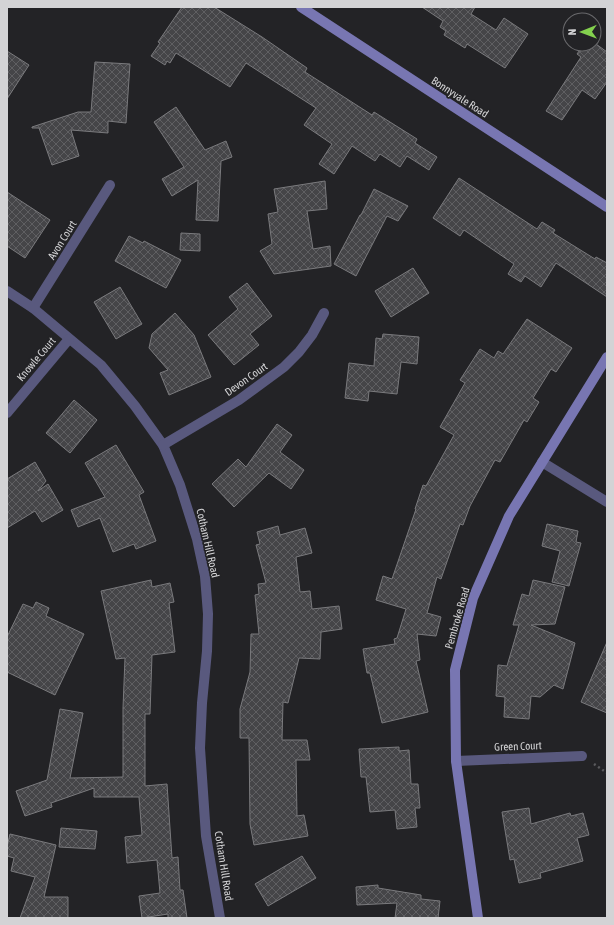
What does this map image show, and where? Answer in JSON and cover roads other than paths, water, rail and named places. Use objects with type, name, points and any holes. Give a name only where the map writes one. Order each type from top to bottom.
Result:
[{"type":"street","name":"Bonnyvale Road","points":[[301,7],[607,207]]},
{"type":"street","name":"Avon Court","points":[[33,308],[110,185]]},
{"type":"street","name":"Cotham Hill Road","points":[[7,291],[33,308],[101,365],[135,406],[163,445],[180,485],[197,539],[204,576],[208,614],[208,651],[202,703],[200,748],[206,836],[220,918]]},
{"type":"street","name":"Devon Court","points":[[163,445],[239,400],[284,367],[300,352],[312,335],[324,313]]},
{"type":"street","name":"Knowle Court","points":[[7,413],[69,339]]},
{"type":"street","name":"Pembroke Road","points":[[478,918],[456,761],[455,670],[473,598],[509,516],[607,357]]},
{"type":"street","points":[[542,462],[607,502]]},
{"type":"street","name":"Green Court","points":[[456,761],[582,756]]}]
